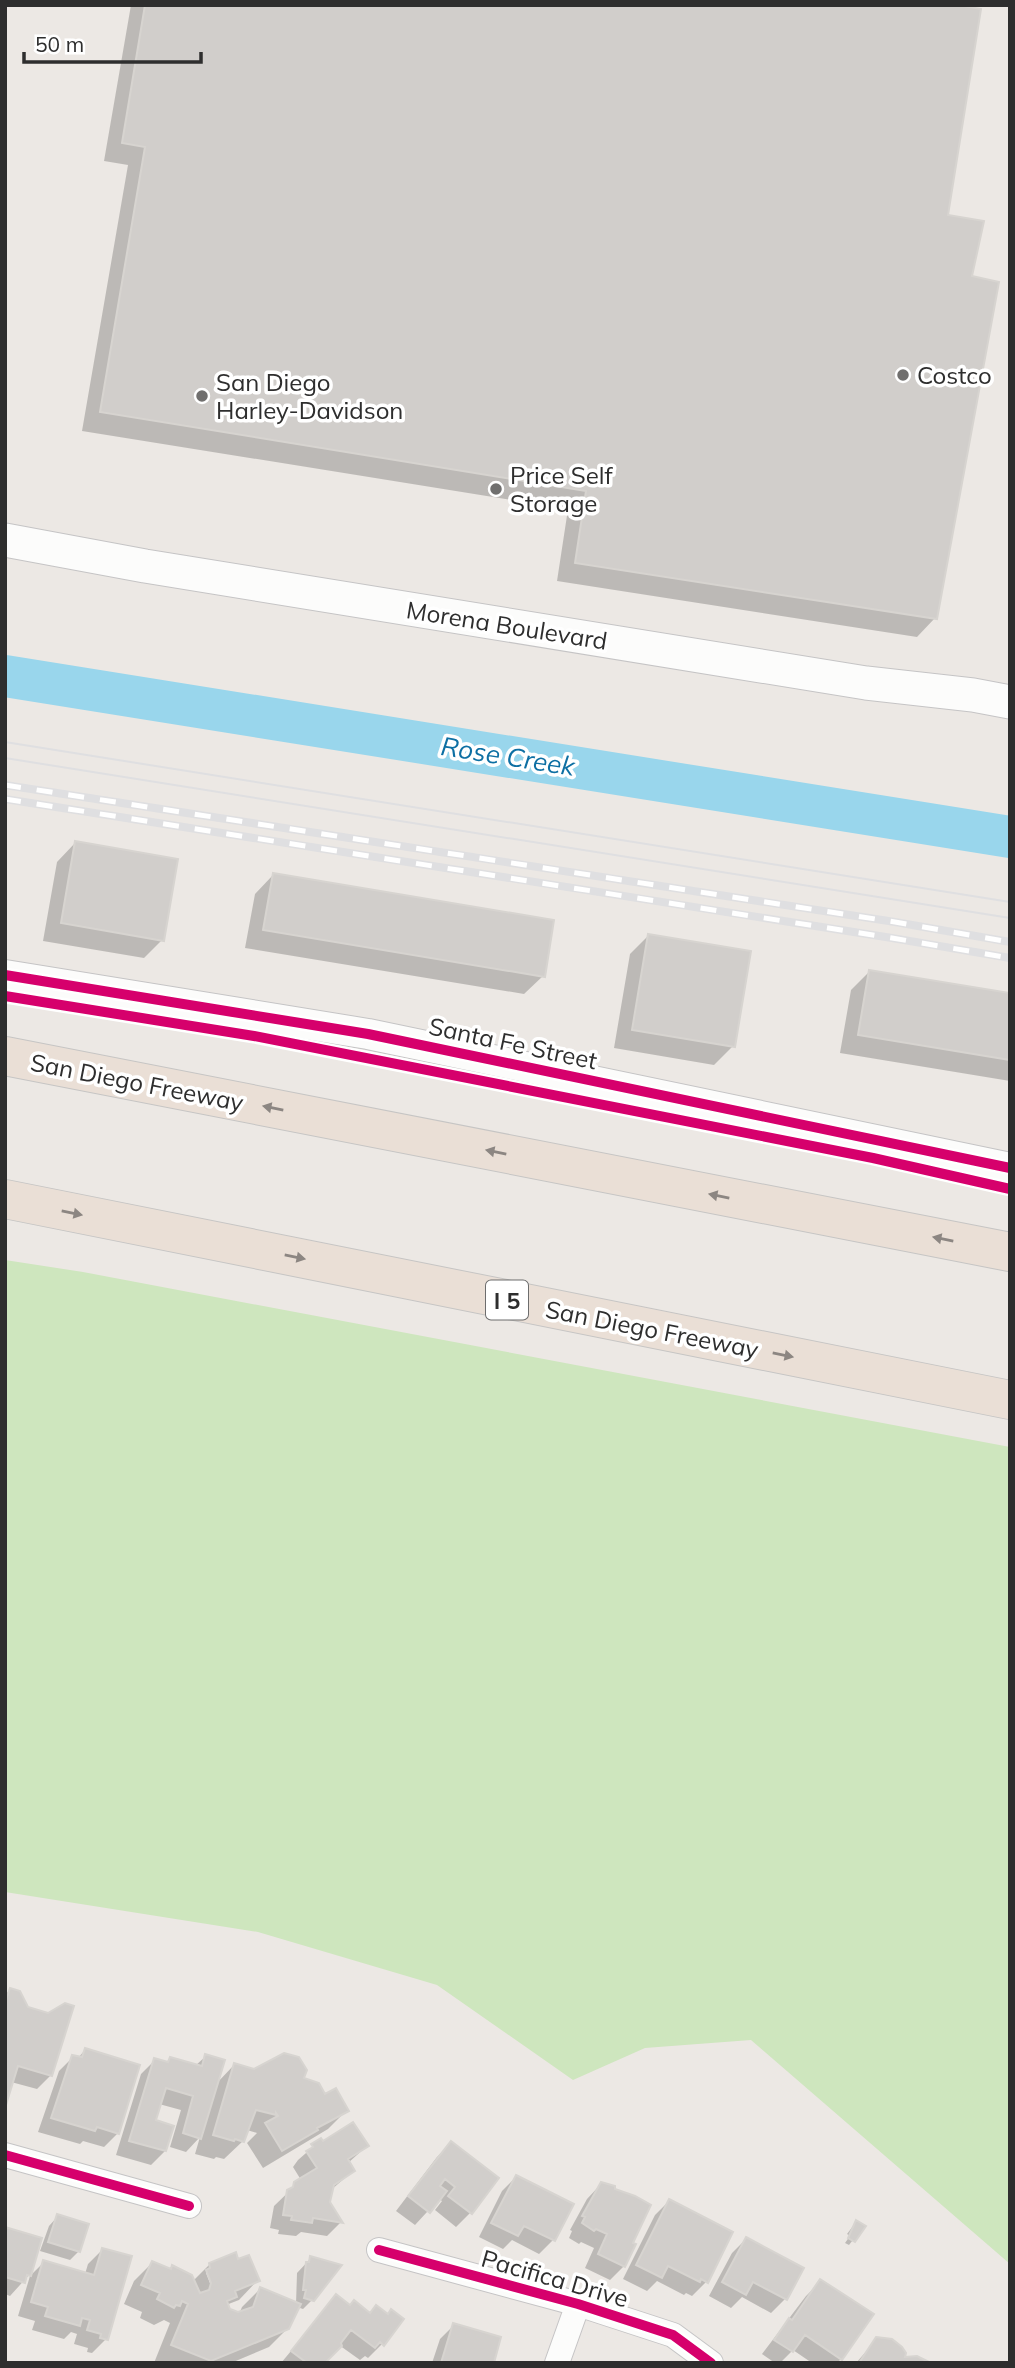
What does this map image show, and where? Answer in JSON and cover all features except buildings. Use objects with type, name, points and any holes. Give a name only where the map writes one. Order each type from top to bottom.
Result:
[{"type":"highway","name":"San Diego Freeway","points":[[5,1056],[1010,1252]]},
{"type":"highway","name":"San Diego Freeway","points":[[5,1199],[1010,1400]]},
{"type":"main road","name":"Morena Boulevard","points":[[5,540],[145,566],[814,674],[1010,702]]},
{"type":"street","name":"Santa Fe Street","points":[[5,975],[368,1034],[1010,1168]]},
{"type":"street","points":[[5,2155],[189,2206]]},
{"type":"street","name":"Pacifica Drive","points":[[379,2250],[578,2304],[673,2335],[711,2363]]},
{"type":"street","points":[[557,2363],[578,2304]]},
{"type":"green space","points":[[5,1260],[83,1272],[1010,1447],[1010,2264],[751,2040],[645,2048],[573,2080],[437,1985],[258,1932],[5,1892]]},
{"type":"waterway","name":"Rose Creek","points":[[5,676],[1010,837]]},
{"type":"tram line","points":[[5,742],[1010,902]]},
{"type":"tram line","points":[[5,758],[1010,918]]},
{"type":"railway","points":[[5,785],[1010,942]]},
{"type":"railway","points":[[5,799],[1010,958]]},
{"type":"cycle path","points":[[5,975],[368,1034],[1010,1168]]},
{"type":"cycle path","points":[[5,996],[254,1036],[873,1158],[1010,1189]]},
{"type":"cycle path","points":[[5,2155],[189,2206]]},
{"type":"cycle path","points":[[379,2250],[578,2304],[673,2335],[711,2363]]},
{"type":"place","name":"Costco","points":[[903,375]]},
{"type":"place","name":"San Diego Harley-Davidson","points":[[202,396]]},
{"type":"place","name":"Price Self Storage","points":[[496,489]]}]
